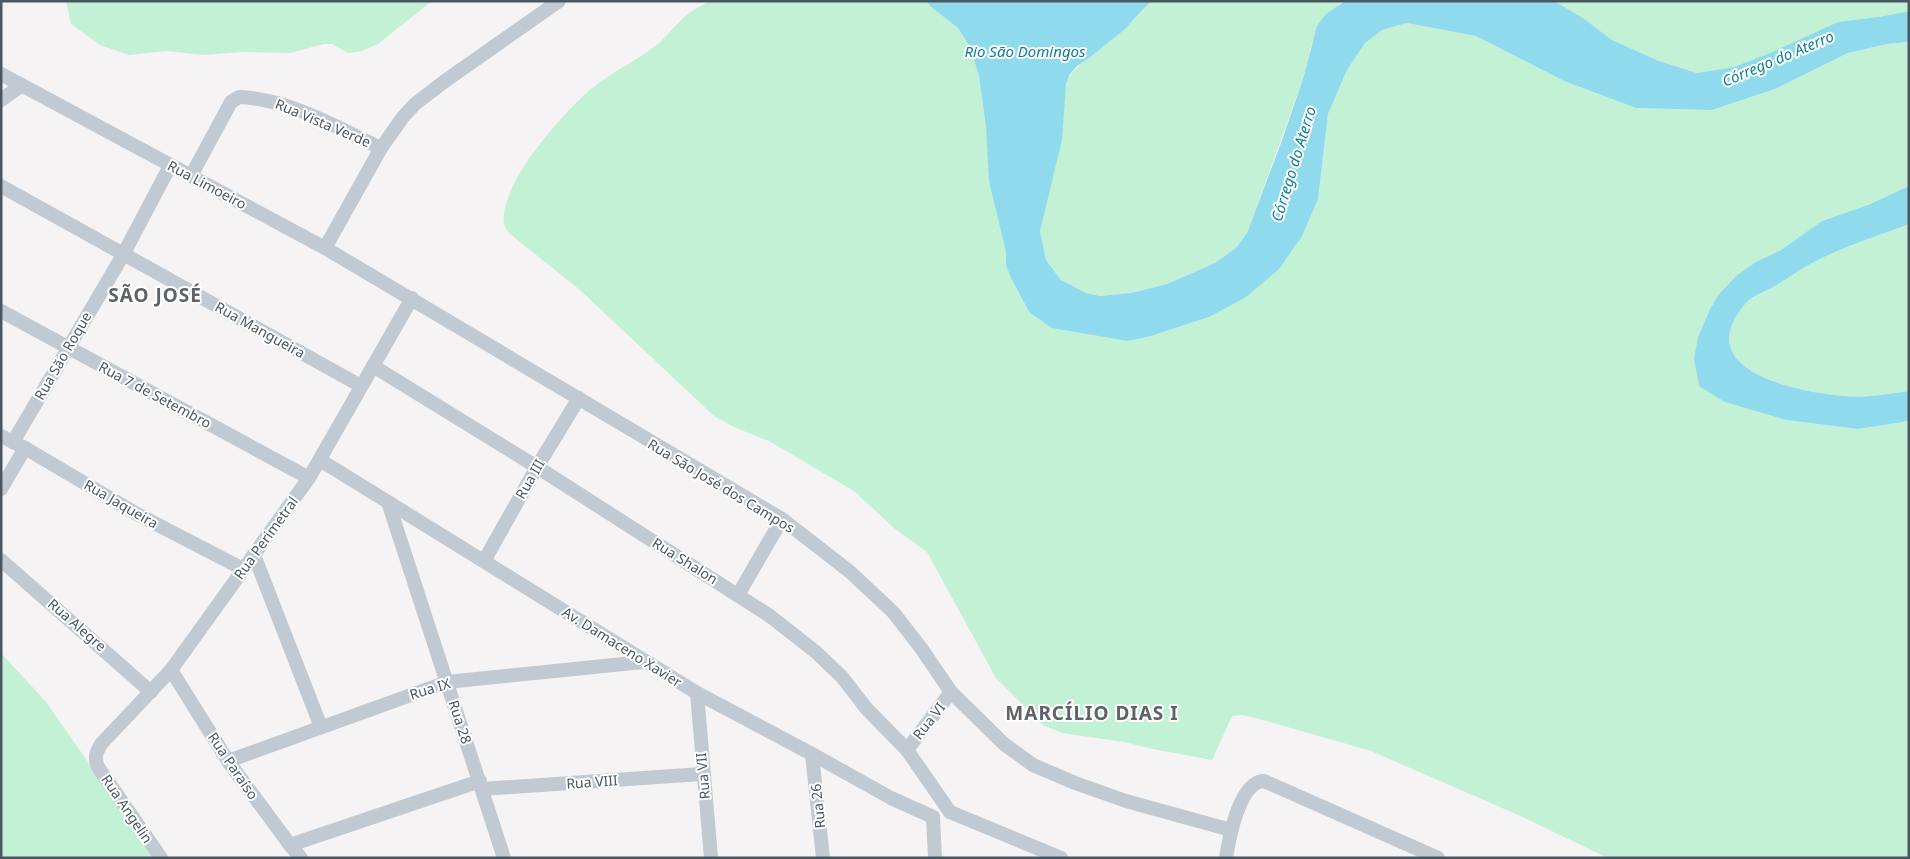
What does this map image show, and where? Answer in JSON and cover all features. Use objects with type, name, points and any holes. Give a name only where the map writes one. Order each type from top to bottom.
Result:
[{"type":"street","points":[[325,248],[381,148],[403,117],[415,104],[558,2]]},
{"type":"street","name":"Rua Limoeiro","points":[[1,74],[325,248],[412,298]]},
{"type":"street","points":[[1,100],[22,85]]},
{"type":"street","name":"Rua Vista Verde","points":[[191,176],[231,102],[238,97],[266,99],[292,108],[381,148]]},
{"type":"street","name":"Rua São Roque","points":[[1,489],[13,442],[122,254],[170,166]]},
{"type":"street","name":"Rua Mangueira","points":[[1,186],[361,386]]},
{"type":"street","name":"Rua Perimetral","points":[[95,758],[97,750],[102,743],[171,670],[310,478],[412,298]]},
{"type":"street","name":"Rua São José dos Campos","points":[[412,298],[654,445],[782,519],[849,571],[893,612],[921,648],[951,692],[1004,744],[1033,764],[1075,783],[1126,801],[1231,830]]},
{"type":"street","name":"Rua 7 de Setembro","points":[[1,312],[310,478]]},
{"type":"street","name":"Rua Shalon","points":[[373,366],[770,616],[817,653],[842,677],[866,708],[907,750],[950,812]]},
{"type":"street","name":"Rua III","points":[[484,562],[536,467],[579,398]]},
{"type":"street","name":"Rua Jaqueira","points":[[13,442],[137,514],[243,569]]},
{"type":"street","name":"Av. Damaceno Xavier","points":[[320,460],[643,662],[890,798],[933,817]]},
{"type":"street","name":"Rua 28","points":[[388,502],[504,858]]},
{"type":"street","points":[[738,595],[782,519]]},
{"type":"street","points":[[254,555],[321,727]]},
{"type":"street","name":"Rua Alegre","points":[[1,560],[151,692]]},
{"type":"street","name":"Rua IX","points":[[228,761],[447,682],[643,662]]},
{"type":"street","name":"Rua Paraíso","points":[[171,670],[228,761],[290,846],[301,858]]},
{"type":"street","name":"Rua VI","points":[[907,750],[951,692]]},
{"type":"street","name":"Rua VII","points":[[697,693],[702,774],[711,858]]},
{"type":"street","name":"Rua 26","points":[[812,754],[823,858]]},
{"type":"street","name":"Rua Angelin","points":[[95,758],[98,767],[161,858]]},
{"type":"street","name":"Rua VIII","points":[[290,846],[481,785],[702,774]]},
{"type":"street","points":[[1226,858],[1231,830],[1241,801],[1252,787],[1260,781],[1269,782],[1438,858]]},
{"type":"street","points":[[935,858],[933,817],[950,812],[1043,854],[1061,858]]},
{"type":"green space","points":[[66,1],[432,1],[378,44],[362,51],[348,53],[332,44],[324,44],[290,53],[242,52],[204,55],[167,51],[129,55],[100,45],[71,24]]},
{"type":"green space","points":[[711,1],[926,1],[958,28],[970,47],[979,75],[1008,268],[1029,312],[1128,341],[1151,336],[1209,317],[1318,199],[1328,114],[1347,70],[1365,43],[1382,30],[1407,23],[1476,36],[1564,81],[1636,108],[1712,110],[1775,89],[1848,53],[1887,44],[1909,42],[1909,186],[1868,205],[1822,221],[1781,250],[1756,262],[1737,275],[1719,294],[1710,309],[1698,337],[1725,402],[1786,420],[1858,429],[1909,421],[1909,858],[1608,858],[1516,814],[1371,751],[1256,718],[1241,715],[1232,716],[1212,760],[1124,742],[1062,733],[1043,725],[996,678],[927,552],[894,528],[854,491],[769,441],[736,428],[714,416],[580,290],[510,234],[505,227],[505,208],[511,190],[535,151],[565,115],[591,89],[650,50],[688,14]]},
{"type":"green space","points":[[1151,1],[1345,1],[1340,3],[1312,43],[1303,79],[1247,233],[1236,248],[1215,263],[1167,284],[1131,293],[1100,296],[1086,293],[1061,280],[1046,260],[1040,231],[1066,83],[1083,62],[1127,27]]},
{"type":"green space","points":[[1554,1],[1909,1],[1909,11],[1879,17],[1734,67],[1697,73],[1659,61],[1612,40],[1583,18]]},
{"type":"green space","points":[[1909,224],[1909,391],[1861,396],[1825,394],[1777,383],[1756,374],[1739,361],[1730,346],[1731,326],[1749,300],[1824,257]]},
{"type":"green space","points":[[1,653],[46,702],[123,812],[152,858],[1,858]]},
{"type":"water","name":"Rio São Domingos","points":[[926,1],[1151,1],[1125,29],[1077,66],[1070,74],[1066,84],[1062,140],[1040,231],[1046,260],[1061,280],[1086,293],[1100,296],[1131,293],[1167,284],[1215,263],[1236,248],[1247,233],[1281,143],[1303,79],[1317,26],[1326,14],[1345,1],[1554,1],[1583,18],[1612,40],[1659,61],[1697,73],[1734,67],[1768,54],[1838,22],[1909,11],[1909,42],[1887,44],[1848,53],[1775,89],[1712,110],[1636,108],[1564,81],[1476,36],[1407,23],[1382,30],[1365,43],[1347,70],[1328,114],[1318,199],[1302,236],[1279,269],[1246,297],[1209,317],[1151,336],[1128,341],[1052,328],[1029,312],[1006,265],[1006,252],[989,181],[986,126],[979,76],[970,47],[958,28]]},
{"type":"water","points":[[1909,186],[1909,224],[1824,257],[1752,298],[1746,303],[1731,326],[1730,346],[1739,361],[1756,374],[1777,383],[1825,394],[1853,396],[1909,391],[1909,421],[1858,429],[1786,420],[1725,402],[1699,386],[1694,358],[1698,337],[1710,309],[1719,294],[1737,275],[1756,262],[1781,250],[1822,221],[1868,205]]},
{"type":"district","name":"SÃO JOSÉ","points":[[155,295]]},
{"type":"district","name":"MARCÍLIO DIAS I","points":[[1092,713]]},
{"type":"water label","name":"Córrego do Aterro","points":[[1778,59]]},
{"type":"water label","name":"Córrego do Aterro","points":[[1294,164]]}]
